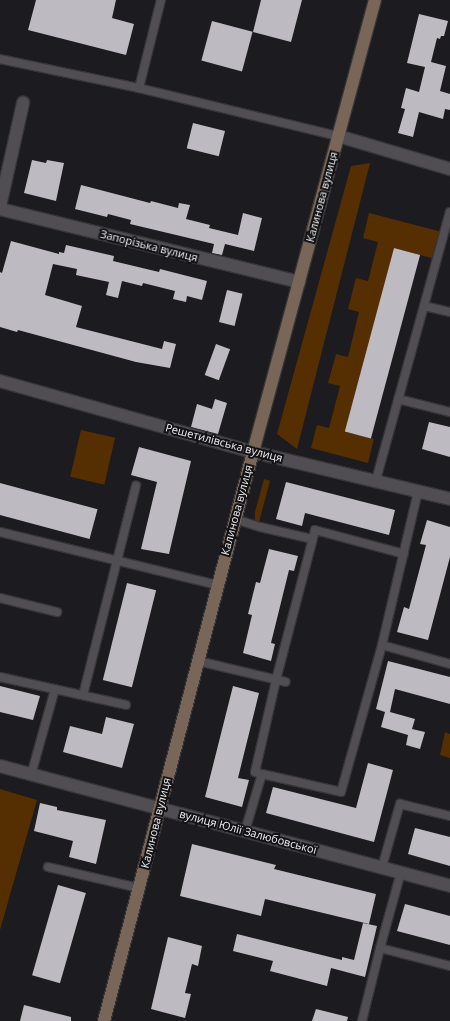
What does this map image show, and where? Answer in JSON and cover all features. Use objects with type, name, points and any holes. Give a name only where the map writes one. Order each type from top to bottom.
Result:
[{"type":"main road","name":"Калинова вулиця","points":[[104,1021],[217,586],[375,0]]},
{"type":"street","points":[[0,208],[23,103]]},
{"type":"street","points":[[338,136],[450,169]]},
{"type":"street","name":"Запорізька вулиця","points":[[0,208],[299,282]]},
{"type":"street","name":"Решетилівська вулиця","points":[[0,381],[253,452],[376,480],[450,499]]},
{"type":"street","name":"вулиця Юлії Залюбовської","points":[[0,766],[450,886]]},
{"type":"lane","points":[[139,88],[161,0]]},
{"type":"lane","points":[[0,59],[139,88],[338,136]]},
{"type":"lane","points":[[376,480],[450,212]]},
{"type":"lane","points":[[424,306],[450,312]]},
{"type":"lane","points":[[398,399],[450,412]]},
{"type":"lane","points":[[83,695],[136,486]]},
{"type":"lane","points":[[404,554],[315,530],[276,680],[255,772],[341,792],[382,645],[404,554],[418,492]]},
{"type":"lane","points":[[235,519],[260,527],[312,539]]},
{"type":"lane","points":[[0,532],[217,586]]},
{"type":"lane","points":[[0,598],[57,612]]},
{"type":"lane","points":[[382,645],[450,662]]},
{"type":"lane","points":[[198,661],[286,682]]},
{"type":"lane","points":[[0,677],[126,705]]},
{"type":"lane","points":[[31,775],[55,689]]},
{"type":"lane","points":[[245,831],[262,774]]},
{"type":"lane","points":[[382,867],[400,804],[450,816]]},
{"type":"lane","points":[[48,867],[139,888]]},
{"type":"lane","points":[[362,1021],[401,872]]},
{"type":"lane","points":[[380,948],[450,966]]},
{"type":"shaded area","points":[[370,163],[297,449],[277,434],[351,166]]},
{"type":"shaded area","points":[[369,213],[442,232],[435,259],[394,248],[347,432],[374,439],[368,463],[311,448],[317,425],[329,428],[340,386],[328,383],[336,354],[348,357],[359,312],[348,309],[356,278],[368,281],[378,242],[363,238]]},
{"type":"shaded area","points":[[81,430],[115,438],[104,485],[70,477]]},
{"type":"shaded area","points":[[264,479],[270,481],[259,522],[255,520],[255,512]]},
{"type":"shaded area","points":[[445,732],[450,734],[450,758],[440,755]]},
{"type":"shaded area","points":[[0,789],[37,800],[0,930]]},
{"type":"building","points":[[36,0],[116,0],[112,18],[134,24],[126,55],[28,30]]},
{"type":"building","points":[[261,0],[302,0],[291,42],[253,32]]},
{"type":"building","points":[[419,14],[448,21],[444,36],[441,36],[440,39],[437,38],[431,62],[446,66],[440,91],[450,94],[450,110],[445,109],[443,119],[419,112],[413,137],[398,133],[405,109],[401,108],[406,88],[419,92],[425,67],[407,63]]},
{"type":"building","points":[[212,21],[253,32],[242,71],[201,61]]},
{"type":"building","points":[[193,123],[225,131],[219,156],[187,148]]},
{"type":"building","points":[[32,160],[46,163],[47,160],[64,163],[56,201],[24,193]]},
{"type":"building","points":[[81,185],[150,203],[151,201],[178,208],[179,203],[190,205],[186,219],[210,225],[209,228],[238,235],[243,213],[262,218],[254,251],[225,244],[222,255],[212,253],[214,244],[130,224],[131,220],[108,214],[107,217],[75,209]]},
{"type":"building","points":[[11,241],[59,254],[59,252],[64,253],[66,245],[114,256],[113,261],[159,272],[160,269],[207,281],[202,300],[187,296],[186,302],[173,299],[175,291],[143,283],[142,286],[122,281],[118,298],[106,295],[109,282],[76,275],[77,269],[53,264],[45,295],[82,306],[76,327],[162,349],[164,341],[176,344],[170,368],[136,362],[18,330],[17,332],[0,327],[0,272],[2,273]]},
{"type":"building","points":[[394,248],[420,255],[371,439],[345,432]]},
{"type":"building","points":[[227,290],[243,294],[235,326],[219,322]]},
{"type":"building","points":[[216,344],[230,349],[219,380],[205,375]]},
{"type":"building","points":[[215,399],[227,403],[218,434],[191,427],[197,404],[212,409]]},
{"type":"building","points":[[429,422],[450,427],[450,457],[422,449]]},
{"type":"building","points":[[139,447],[191,461],[169,554],[141,549],[157,482],[131,475]]},
{"type":"building","points":[[286,482],[395,510],[389,535],[305,513],[302,526],[276,519]]},
{"type":"building","points":[[0,483],[98,509],[90,539],[0,515]]},
{"type":"building","points":[[427,520],[450,527],[450,557],[428,640],[397,632],[404,607],[409,609],[426,545],[420,544]]},
{"type":"building","points":[[269,549],[298,556],[294,571],[289,570],[271,643],[275,644],[271,661],[243,653],[252,615],[248,614],[256,582],[260,583]]},
{"type":"building","points":[[127,583],[156,590],[132,687],[103,680]]},
{"type":"building","points":[[388,661],[450,677],[450,704],[395,689],[390,712],[415,719],[412,729],[425,732],[420,749],[406,745],[408,735],[381,727],[385,712],[376,709]]},
{"type":"building","points":[[0,686],[40,696],[33,720],[0,712]]},
{"type":"building","points":[[233,686],[259,693],[238,778],[249,780],[242,807],[205,797]]},
{"type":"building","points":[[106,717],[134,724],[122,768],[63,752],[70,726],[102,734]]},
{"type":"building","points":[[368,763],[393,770],[374,842],[266,813],[273,787],[356,808]]},
{"type":"building","points":[[40,803],[57,807],[57,810],[106,820],[96,864],[69,857],[73,841],[34,831]]},
{"type":"building","points":[[415,828],[450,837],[450,866],[408,854]]},
{"type":"building","points":[[192,844],[276,865],[274,869],[376,894],[369,924],[265,899],[261,916],[180,896]]},
{"type":"building","points":[[58,885],[86,893],[60,983],[32,975]]},
{"type":"building","points":[[405,904],[450,916],[450,945],[397,931]]},
{"type":"building","points":[[363,923],[377,926],[365,977],[331,968],[327,986],[270,971],[273,961],[233,951],[237,934],[342,960],[342,957],[354,960]]},
{"type":"building","points":[[168,937],[202,946],[198,966],[192,964],[185,993],[191,994],[185,1018],[151,1009]]},
{"type":"building","points":[[24,1005],[71,1017],[71,1021],[20,1021]]},
{"type":"building","points":[[316,1009],[348,1017],[347,1021],[312,1021]]}]
